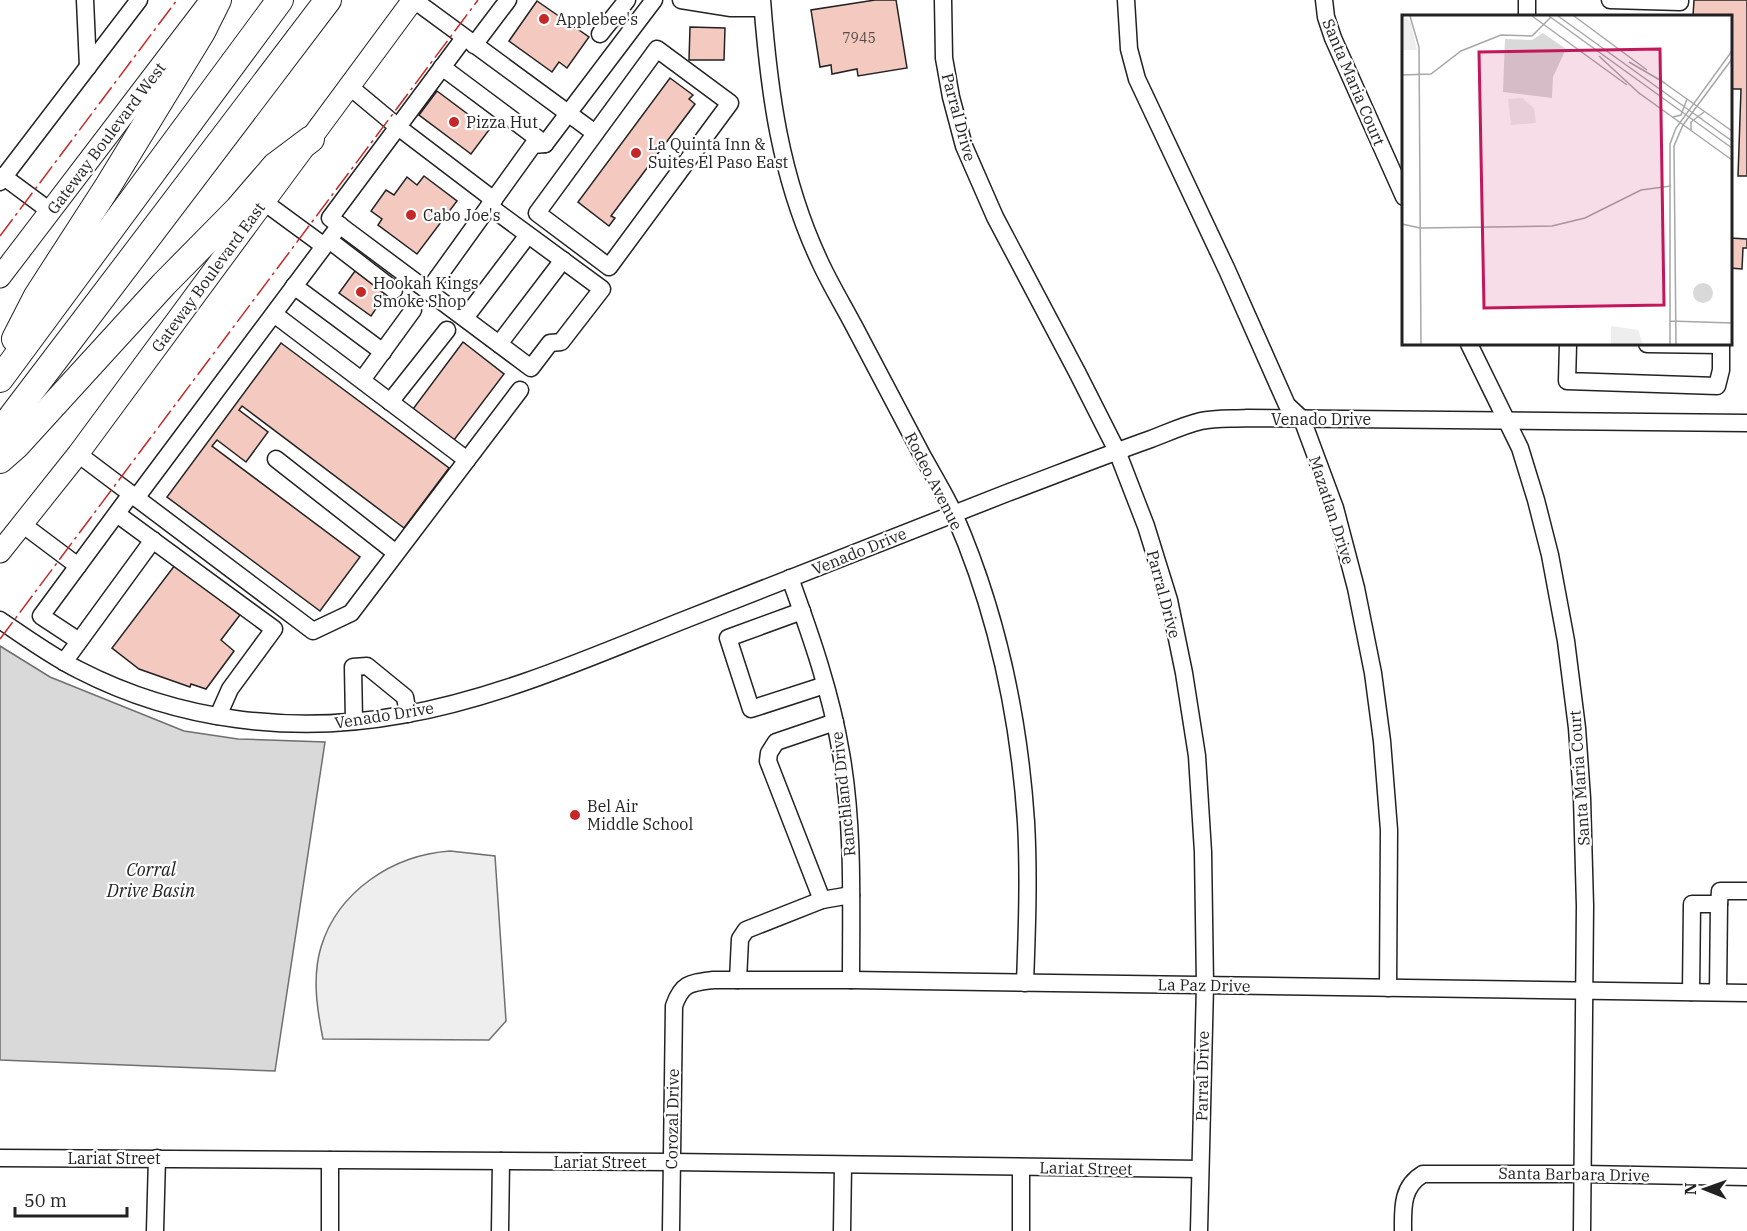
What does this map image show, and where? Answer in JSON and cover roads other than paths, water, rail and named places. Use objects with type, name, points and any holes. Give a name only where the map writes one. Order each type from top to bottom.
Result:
[{"type":"highway","points":[[0,368],[36,296],[108,186],[202,32],[218,0]]},
{"type":"highway","points":[[0,379],[280,0]]},
{"type":"highway","points":[[0,432],[328,0]]},
{"type":"highway","points":[[0,460],[16,446],[164,284],[238,209],[275,166],[311,139]]},
{"type":"main road","name":"Gateway Boulevard West","points":[[0,277],[211,0]]},
{"type":"main road","name":"Gateway Boulevard East","points":[[0,552],[78,454],[413,0]]},
{"type":"street","points":[[85,0],[88,66]]},
{"type":"street","points":[[50,211],[1,178],[139,0]]},
{"type":"street","points":[[413,0],[595,133]]},
{"type":"street","points":[[350,87],[398,127],[492,203],[528,235],[602,289],[561,342],[550,342],[531,368],[330,218],[398,127],[442,67],[508,0]]},
{"type":"street","points":[[600,34],[627,0]]},
{"type":"street","points":[[428,291],[533,145],[546,144],[654,0]]},
{"type":"street","points":[[681,0],[731,8],[762,4]]},
{"type":"street","name":"Parral Drive","points":[[943,0],[944,58],[951,97],[964,146],[995,217],[1117,451],[1146,526],[1169,600],[1184,673],[1197,756],[1203,852],[1205,985],[1199,1231]]},
{"type":"street","name":"Mazatlan Drive","points":[[1126,0],[1129,49],[1137,79],[1227,270],[1287,405],[1302,419],[1335,508],[1356,588],[1373,673],[1382,741],[1389,830],[1388,988]]},
{"type":"street","name":"Santa Maria Court","points":[[1324,0],[1326,18],[1333,38],[1402,193]]},
{"type":"street","points":[[1610,0],[1680,2],[1680,0]]},
{"type":"street","name":"Rodeo Avenue","points":[[762,4],[768,75],[775,117],[786,167],[799,209],[820,262],[954,514],[984,594],[1005,676],[1020,757],[1026,834],[1028,924],[1025,982]]},
{"type":"street","points":[[657,49],[730,103],[609,267],[537,213],[595,133],[657,49]]},
{"type":"street","points":[[442,67],[546,144]]},
{"type":"street","points":[[264,202],[394,290]]},
{"type":"street","points":[[79,641],[41,616],[340,225]]},
{"type":"street","points":[[465,318],[528,235]]},
{"type":"street","points":[[499,344],[563,260]]},
{"type":"street","points":[[294,286],[382,352]]},
{"type":"street","points":[[362,380],[413,310]]},
{"type":"street","points":[[274,314],[466,460]]},
{"type":"street","points":[[390,402],[447,330]]},
{"type":"street","name":"Santa Maria Court","points":[[1469,345],[1520,448],[1536,500],[1550,555],[1567,652],[1577,728],[1582,798],[1585,906],[1582,1231]]},
{"type":"street","points":[[1568,345],[1568,381],[1717,386],[1721,370],[1721,345]]},
{"type":"street","points":[[78,454],[313,631],[351,613],[520,390]]},
{"type":"street","name":"Venado Drive","points":[[0,620],[64,662],[118,688],[156,702],[218,716],[283,724],[354,721],[408,714],[488,694],[579,662],[954,514],[1201,421],[1247,418],[1747,423]]},
{"type":"street","points":[[276,459],[396,553]]},
{"type":"street","points":[[117,514],[274,629],[230,689],[218,716]]},
{"type":"street","points":[[22,524],[78,566]]},
{"type":"street","points":[[64,662],[153,540]]},
{"type":"street","name":"Ranchland Drive","points":[[790,578],[825,685],[842,754],[851,895],[851,980]]},
{"type":"street","points":[[802,611],[728,638],[751,709],[825,685]]},
{"type":"street","points":[[354,721],[353,667],[367,666],[405,697],[408,714]]},
{"type":"street","points":[[822,900],[768,762],[769,753],[776,742],[835,722]]},
{"type":"street","points":[[1718,992],[1720,891],[1747,891]]},
{"type":"street","points":[[738,980],[740,939],[746,930],[822,900],[851,895]]},
{"type":"street","points":[[1691,992],[1692,904],[1719,904]]},
{"type":"street","name":"La Paz Drive","points":[[674,1006],[682,989],[692,983],[713,980],[1025,982],[1747,993]]},
{"type":"street","name":"Corozal Drive","points":[[671,1231],[674,1006]]},
{"type":"street","name":"Lariat Street","points":[[0,1158],[672,1162],[1200,1169]]},
{"type":"street","points":[[156,1231],[157,1158]]},
{"type":"street","points":[[330,1160],[330,1231]]},
{"type":"street","points":[[500,1231],[501,1161]]},
{"type":"street","points":[[842,1231],[843,1165]]},
{"type":"street","points":[[1020,1231],[1021,1167]]},
{"type":"street","name":"Santa Barbara Drive","points":[[1403,1231],[1407,1188],[1423,1174],[1747,1177]]},
{"type":"water","name":"Corral Drive Basin","points":[[0,646],[50,677],[184,731],[238,739],[325,742],[275,1071],[0,1060]]},
{"type":"place","name":"Applebee's","points":[[544,19]]},
{"type":"place","name":"Pizza Hut","points":[[454,122]]},
{"type":"place","name":"La Quinta Inn & Suites El Paso East","points":[[636,153]]},
{"type":"place","name":"Cabo Joe's","points":[[411,215]]},
{"type":"place","name":"Hookah Kings Smoke Shop","points":[[361,292]]},
{"type":"place","name":"Bel Air Middle School","points":[[575,815]]}]
